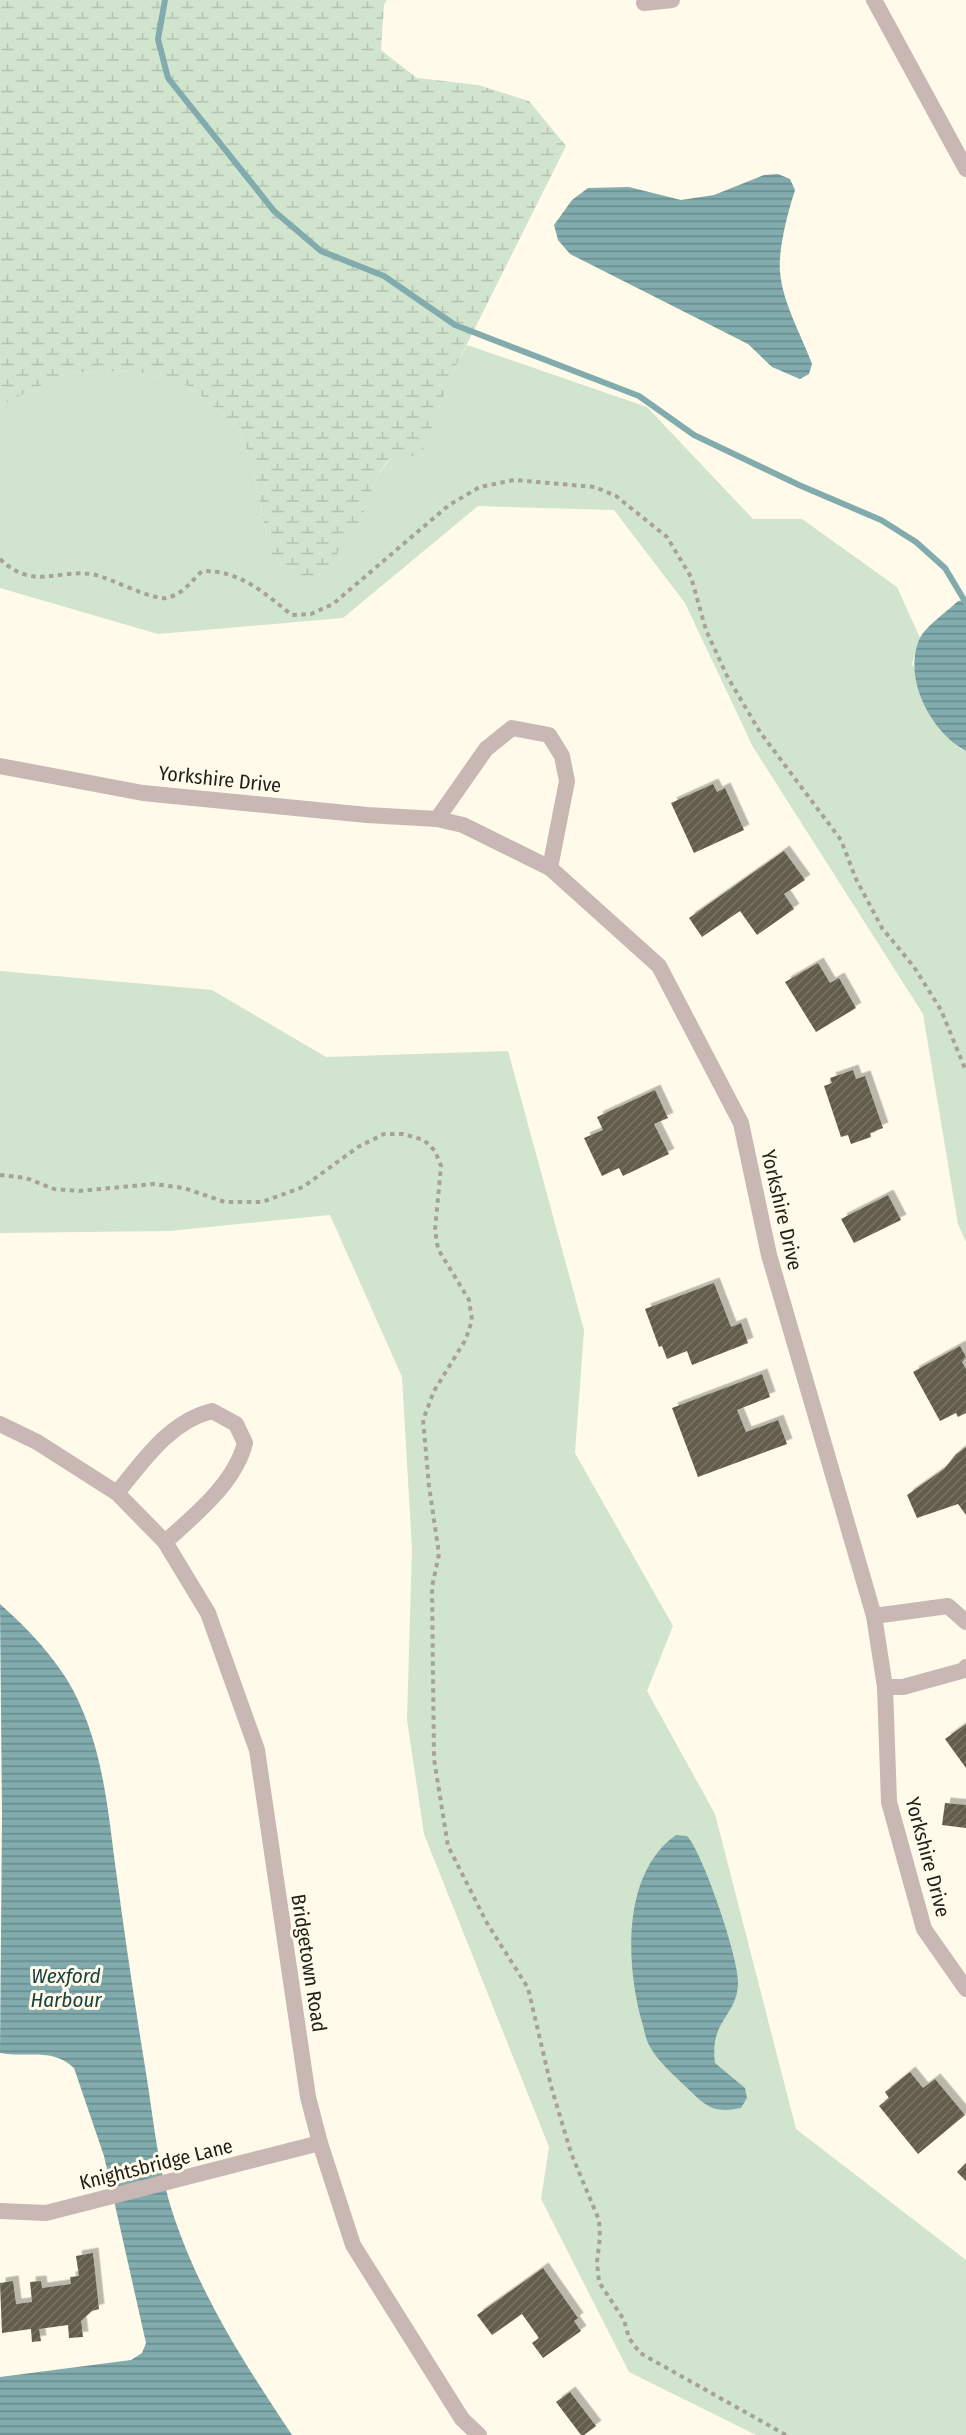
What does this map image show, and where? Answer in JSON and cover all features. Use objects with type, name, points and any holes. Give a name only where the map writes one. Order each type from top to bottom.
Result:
[{"type":"street","points":[[644,3],[672,0]]},
{"type":"street","points":[[874,0],[966,169]]},
{"type":"street","points":[[437,819],[486,749],[512,728],[549,735],[562,756],[567,781],[550,868]]},
{"type":"street","name":"Yorkshire Drive","points":[[0,766],[143,792],[367,815],[437,819],[463,825],[550,868],[659,966],[741,1124],[769,1255],[874,1616],[885,1687],[889,1802],[924,1929],[966,1989]]},
{"type":"street","points":[[117,1493],[153,1449],[181,1422],[212,1411],[236,1424],[245,1443],[241,1459],[230,1477],[165,1542]]},
{"type":"street","name":"Bridgetown Road","points":[[0,1424],[37,1442],[117,1493],[165,1542],[208,1613],[257,1750],[308,2097],[320,2144],[353,2245],[462,2419],[479,2435]]},
{"type":"street","points":[[874,1616],[948,1606],[966,1622]]},
{"type":"street","points":[[885,1687],[903,1687],[965,1670],[966,1667]]},
{"type":"street","name":"Knightsbridge Lane","points":[[0,2211],[46,2213],[320,2144]]},
{"type":"path","points":[[0,559],[9,568],[32,578],[94,575],[163,599],[179,595],[202,571],[219,570],[254,584],[291,615],[311,614],[333,604],[449,505],[480,487],[514,480],[595,487],[616,496],[667,537],[691,577],[706,630],[727,676],[760,732],[841,840],[856,879],[882,928],[914,966],[941,1010],[966,1071]]},
{"type":"path","points":[[0,1175],[26,1178],[54,1189],[80,1191],[154,1184],[184,1188],[225,1202],[262,1202],[303,1187],[358,1147],[384,1134],[403,1134],[424,1140],[435,1151],[441,1166],[435,1230],[438,1249],[469,1300],[472,1320],[466,1339],[434,1390],[423,1420],[429,1486],[440,1554],[432,1587],[434,1758],[447,1846],[487,1923],[528,1988],[551,2086],[571,2153],[599,2220],[600,2237],[597,2262],[599,2282],[624,2320],[629,2338],[640,2353],[786,2435]]},
{"type":"green space","points":[[0,0],[387,0],[384,5],[381,50],[417,78],[478,85],[529,101],[566,146],[452,374],[421,455],[388,460],[376,478],[357,531],[339,549],[333,567],[311,580],[290,579],[271,556],[251,461],[238,428],[191,387],[137,371],[66,373],[0,406]]},
{"type":"green space","points":[[467,345],[647,407],[753,519],[802,519],[897,587],[920,638],[912,664],[958,747],[966,751],[966,1242],[958,1224],[923,1014],[753,747],[685,603],[614,510],[478,506],[343,618],[158,634],[0,588],[0,406],[66,373],[137,371],[191,387],[238,428],[251,461],[271,556],[333,567],[338,549],[357,531],[376,478],[452,374]]},
{"type":"green space","points":[[0,971],[212,990],[326,1057],[508,1051],[584,1330],[575,1453],[673,1626],[647,1691],[715,1814],[796,2129],[966,2260],[966,2435],[756,2435],[629,2372],[541,2199],[549,2147],[424,1834],[407,1720],[412,1548],[402,1377],[330,1215],[169,1231],[0,1233]]},
{"type":"water","points":[[778,174],[790,179],[795,190],[782,242],[780,272],[789,307],[812,364],[809,374],[800,379],[772,367],[748,344],[570,254],[558,240],[554,225],[572,200],[588,188],[629,187],[681,200],[714,195],[764,175]]},
{"type":"water","points":[[966,600],[966,751],[942,731],[923,703],[915,671],[915,655],[919,640],[931,624],[958,601]]},
{"type":"water","name":"Wexford Harbour","points":[[0,1604],[31,1633],[58,1666],[73,1690],[92,1735],[107,1806],[155,2131],[169,2200],[185,2247],[211,2303],[242,2357],[292,2435],[0,2435],[0,2377],[131,2360],[142,2353],[146,2343],[104,2156],[74,2068],[48,2055],[0,2053],[2,1814]]},
{"type":"water","points":[[676,1835],[687,1836],[694,1846],[719,1907],[733,1952],[737,1970],[737,1993],[720,2027],[714,2049],[715,2063],[745,2088],[747,2098],[741,2108],[716,2109],[699,2099],[670,2072],[652,2051],[641,2019],[636,1996],[631,1946],[637,1895],[658,1851]]},
{"type":"building","points":[[713,784],[717,792],[725,788],[744,830],[694,853],[671,803]]},
{"type":"building","points":[[784,851],[805,880],[784,894],[794,909],[757,935],[740,911],[702,937],[689,918]]},
{"type":"building","points":[[818,963],[830,983],[839,978],[856,1008],[816,1032],[785,982]]},
{"type":"building","points":[[853,1070],[856,1079],[865,1076],[883,1128],[870,1133],[871,1137],[851,1144],[848,1135],[841,1137],[824,1086],[832,1083],[830,1078]]},
{"type":"building","points":[[655,1090],[668,1118],[654,1124],[669,1154],[623,1176],[619,1168],[602,1176],[584,1138],[603,1130],[597,1117]]},
{"type":"building","points":[[888,1195],[901,1220],[854,1243],[841,1219]]},
{"type":"building","points":[[714,1283],[731,1327],[741,1323],[748,1343],[692,1365],[687,1351],[667,1359],[662,1346],[659,1347],[645,1309]]},
{"type":"building","points":[[960,1346],[966,1357],[962,1362],[966,1369],[966,1413],[958,1417],[956,1413],[940,1421],[913,1372]]},
{"type":"building","points":[[762,1374],[770,1397],[737,1410],[746,1432],[778,1420],[787,1444],[698,1477],[672,1408]]},
{"type":"building","points":[[966,1447],[966,1515],[958,1504],[917,1518],[907,1495],[944,1469],[956,1454]]},
{"type":"building","points":[[966,1724],[966,1768],[945,1739]]},
{"type":"building","points":[[945,1803],[966,1805],[966,1828],[942,1825]]},
{"type":"building","points":[[910,2072],[923,2088],[935,2079],[965,2115],[918,2154],[879,2106],[889,2098],[885,2092]]},
{"type":"building","points":[[966,2163],[966,2181],[957,2172]]},
{"type":"building","points":[[93,2253],[99,2309],[92,2311],[81,2321],[83,2337],[69,2338],[68,2325],[39,2329],[41,2341],[32,2342],[31,2329],[2,2333],[0,2283],[13,2281],[16,2304],[32,2302],[30,2282],[41,2281],[42,2288],[71,2284],[70,2277],[79,2276],[76,2256]]},
{"type":"building","points":[[543,2268],[578,2318],[574,2321],[581,2331],[543,2358],[532,2343],[539,2338],[522,2314],[492,2335],[477,2315]]},
{"type":"building","points":[[570,2392],[596,2426],[584,2435],[581,2435],[556,2402]]},
{"type":"waterway","points":[[165,0],[158,39],[168,78],[274,211],[321,251],[384,276],[455,325],[639,396],[694,435],[799,485],[881,520],[916,542],[945,568],[966,603]]}]
